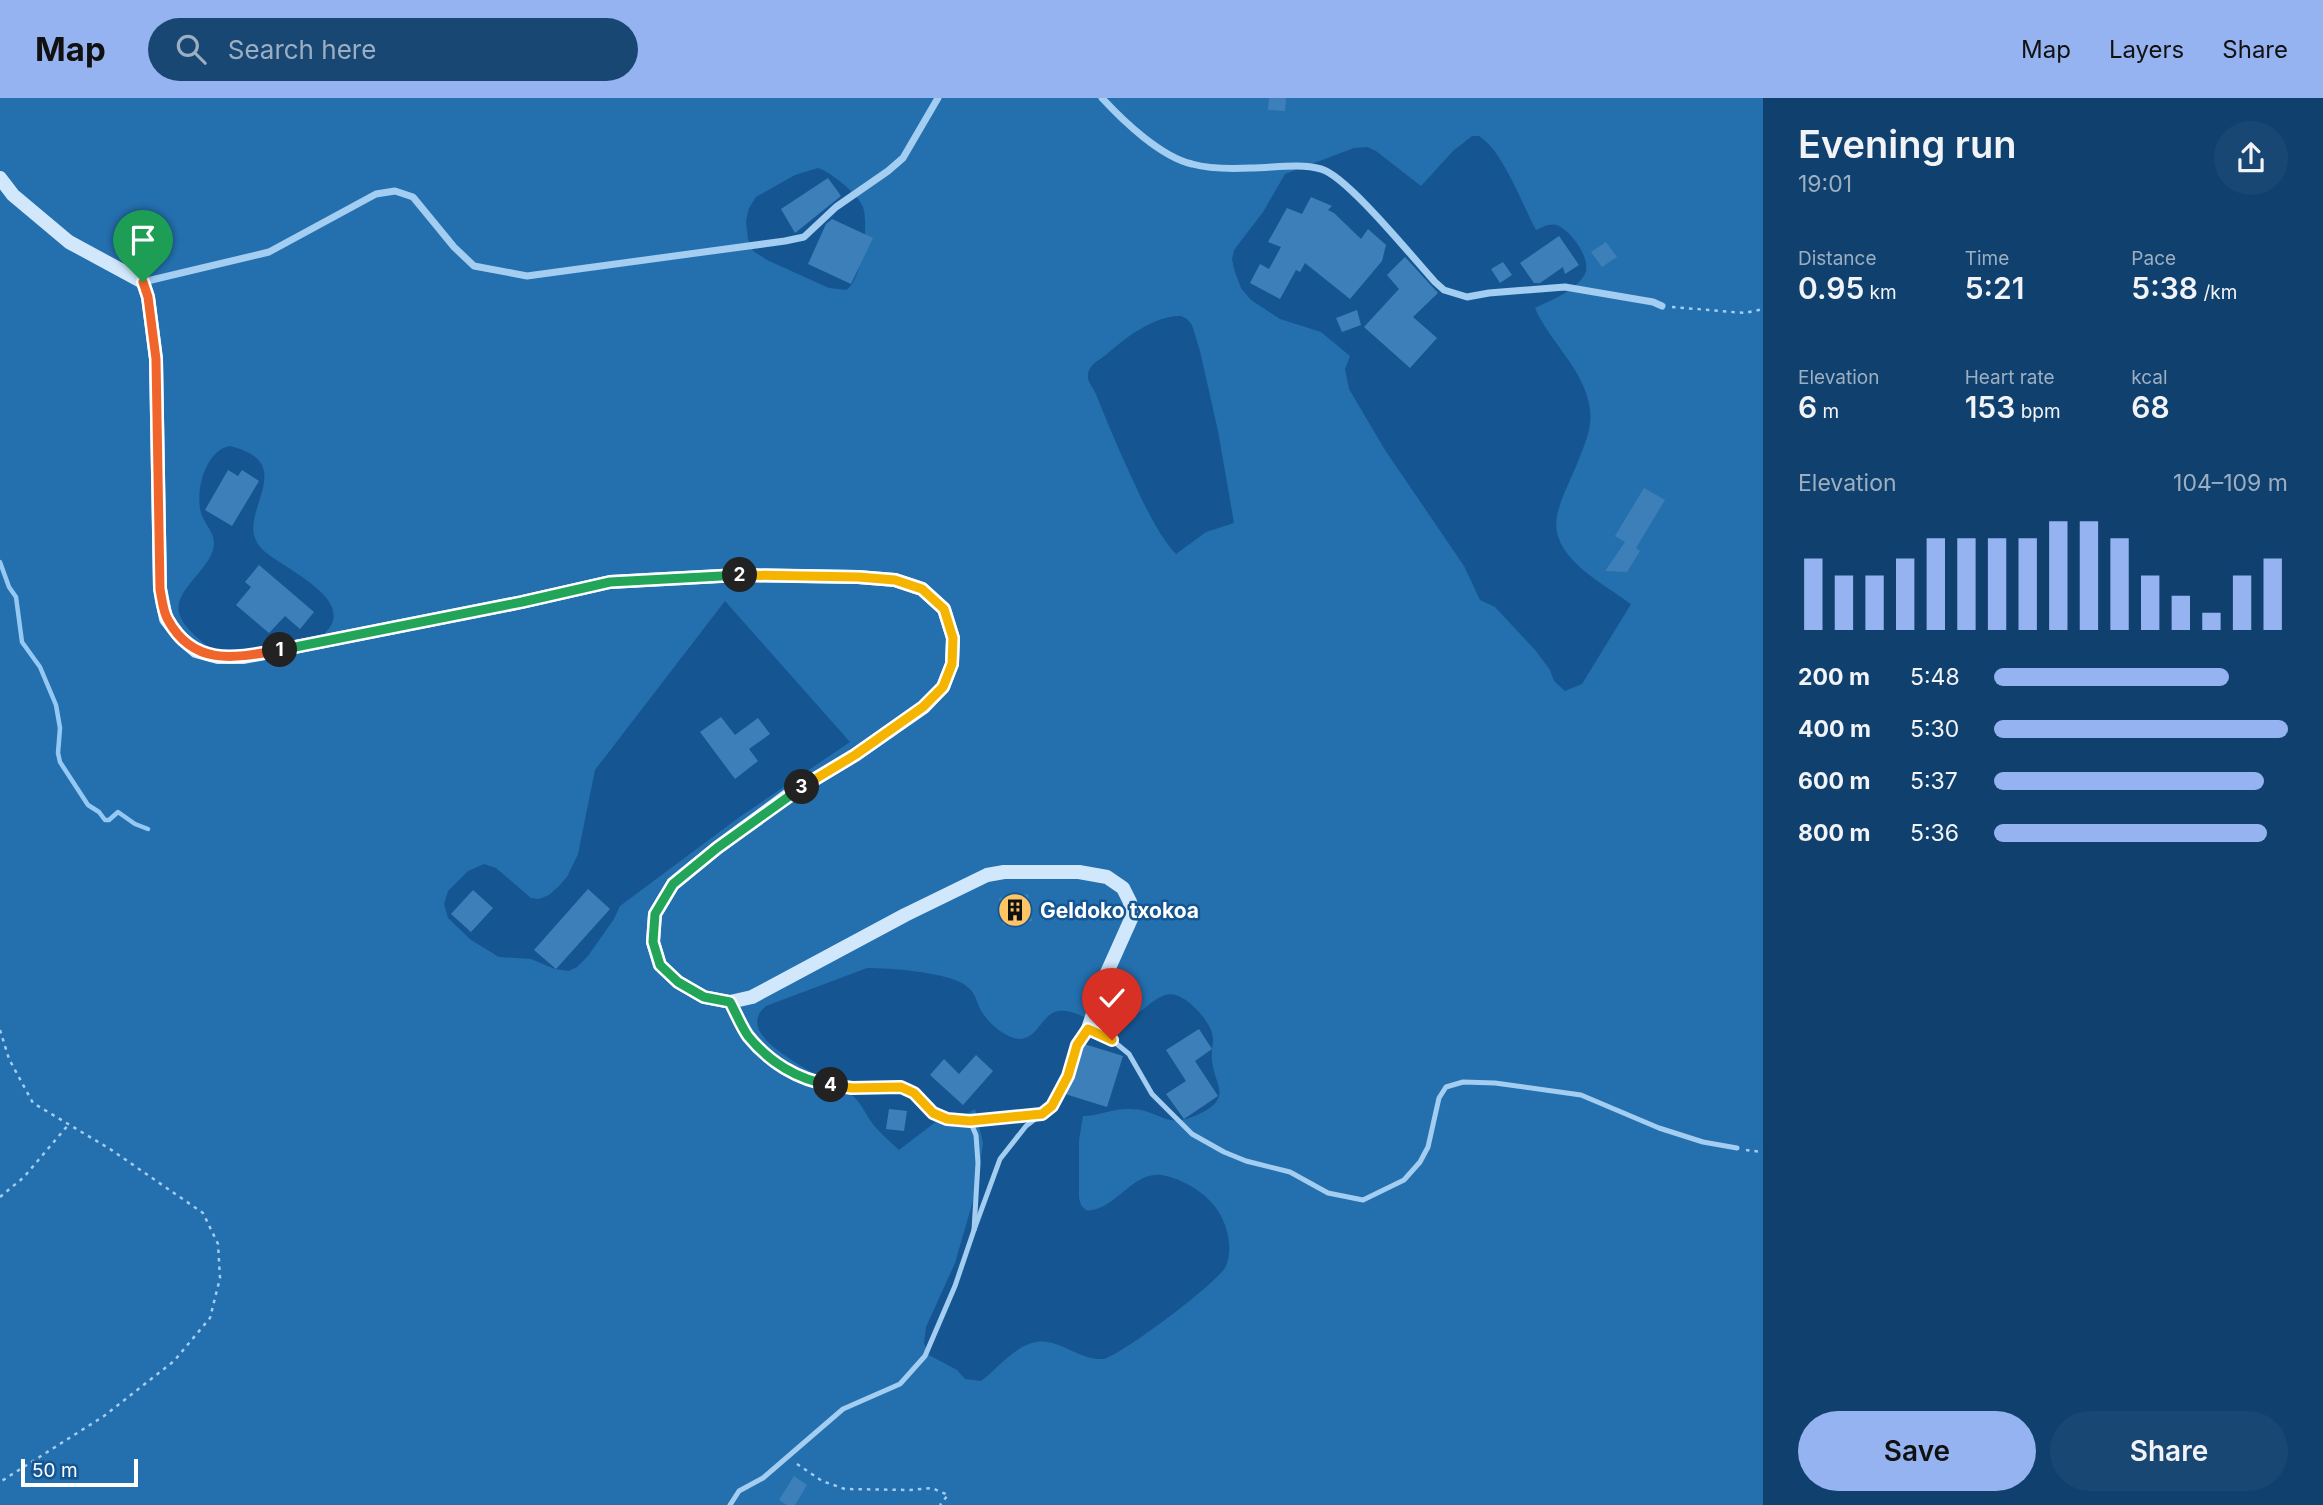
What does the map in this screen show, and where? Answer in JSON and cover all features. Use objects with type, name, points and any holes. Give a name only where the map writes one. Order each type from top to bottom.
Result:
[{"type":"street","points":[[0,178],[13,195],[69,242],[143,282],[269,252],[376,194],[395,191],[413,197],[454,247],[474,266],[527,275],[804,237],[836,207],[888,172],[902,158],[938,98]]},
{"type":"street","points":[[1102,98],[1142,137],[1189,164],[1249,169],[1302,166],[1323,169],[1355,194],[1435,282],[1455,295],[1467,297],[1565,287],[1653,302],[1662,306]]},
{"type":"street","points":[[143,282],[148,297],[156,359],[160,589],[166,619],[196,651],[218,657],[244,657],[510,605],[610,582],[737,575],[858,577],[895,580],[922,589],[944,609],[953,638],[952,664],[943,687],[923,707],[855,755],[790,794],[673,884],[655,914],[653,942],[660,965],[678,982],[704,997],[730,1002],[752,997],[905,915],[987,875],[1004,872],[1079,872],[1107,877],[1123,888],[1130,902],[1131,919],[1105,977],[1088,1029]]},
{"type":"lane","points":[[730,1002],[747,1035],[776,1064],[814,1082],[852,1088],[901,1087],[914,1093],[933,1113],[947,1119],[970,1121],[1042,1114]]},
{"type":"lane","points":[[730,1505],[740,1491],[764,1478],[843,1409],[900,1384],[925,1356],[955,1286],[1000,1159],[1026,1126],[1052,1106],[1068,1076],[1077,1045],[1088,1029],[1112,1040],[1129,1054],[1152,1094],[1192,1134],[1246,1161],[1290,1172],[1328,1193],[1363,1200],[1404,1180],[1420,1162],[1428,1147],[1439,1098],[1446,1087],[1463,1082],[1495,1083],[1581,1095],[1660,1128],[1703,1142],[1737,1149]]},
{"type":"lane","points":[[970,1121],[976,1135],[978,1163],[974,1230]]},
{"type":"path","points":[[1662,306],[1745,313],[1763,309]]},
{"type":"path","points":[[0,1030],[9,1059],[33,1102],[110,1149],[203,1213],[218,1244],[220,1278],[210,1318],[174,1360],[104,1416],[0,1482]]},
{"type":"path","points":[[0,1197],[24,1177],[69,1124]]},
{"type":"path","points":[[1737,1149],[1763,1152]]},
{"type":"path","points":[[787,1457],[822,1481],[845,1489],[932,1488],[948,1495],[940,1505]]},
{"type":"shaded area","points":[[0,98],[1763,98],[1763,1505],[0,1505]],"holes":[[[1472,136],[1479,136],[1488,143],[1504,165],[1536,230],[1551,225],[1563,228],[1579,246],[1586,261],[1585,274],[1576,285],[1535,308],[1575,370],[1587,396],[1590,410],[1588,434],[1559,508],[1557,531],[1561,544],[1580,568],[1631,604],[1582,684],[1565,691],[1554,681],[1550,670],[1536,651],[1495,607],[1480,600],[1464,566],[1385,450],[1349,389],[1345,369],[1350,356],[1321,332],[1280,319],[1251,300],[1241,288],[1234,269],[1234,250],[1263,212],[1285,174],[1354,148],[1367,147],[1421,186],[1453,151]],[[818,168],[824,170],[850,190],[863,207],[863,252],[852,285],[846,290],[829,288],[753,251],[748,239],[746,221],[749,208],[756,197],[795,175]],[[1181,316],[1192,325],[1218,431],[1234,523],[1206,532],[1176,554],[1161,535],[1142,500],[1088,378],[1089,369],[1094,363],[1131,335],[1161,319]],[[230,446],[251,454],[262,465],[264,478],[254,521],[254,535],[261,548],[326,597],[333,609],[333,622],[323,635],[220,655],[196,637],[181,619],[179,604],[182,595],[212,552],[214,539],[201,513],[199,494],[208,463],[221,449]],[[725,601],[850,742],[741,816],[620,906],[588,956],[569,971],[555,969],[531,959],[499,957],[471,940],[448,918],[444,904],[448,891],[468,871],[484,864],[496,868],[531,898],[539,899],[549,895],[567,877],[578,854],[595,770]],[[867,968],[929,973],[962,983],[974,994],[985,1017],[994,1026],[1004,1034],[1020,1039],[1031,1035],[1048,1016],[1058,1011],[1072,1012],[1107,1023],[1135,1015],[1165,995],[1182,998],[1200,1013],[1212,1032],[1212,1060],[1219,1096],[1211,1107],[1179,1120],[1130,1109],[1083,1116],[1079,1140],[1079,1198],[1086,1210],[1096,1209],[1144,1178],[1166,1176],[1183,1182],[1207,1198],[1219,1212],[1229,1243],[1226,1266],[1188,1302],[1113,1355],[1094,1359],[1053,1343],[1036,1342],[1014,1352],[981,1381],[965,1379],[957,1370],[929,1355],[924,1343],[926,1327],[955,1263],[977,1187],[983,1143],[975,1109],[963,1116],[937,1121],[899,1150],[875,1127],[854,1097],[771,1045],[760,1032],[757,1019],[766,1006]]]},
{"type":"building","points":[[1269,98],[1286,98],[1285,111],[1268,110]]},
{"type":"building","points":[[828,178],[841,196],[795,233],[781,209]]},
{"type":"building","points":[[1311,197],[1332,206],[1328,210],[1361,239],[1368,229],[1386,245],[1382,261],[1350,299],[1305,263],[1300,272],[1296,270],[1280,299],[1250,283],[1260,264],[1269,269],[1281,247],[1268,242],[1287,208],[1302,214]]},
{"type":"building","points":[[832,219],[873,238],[851,284],[808,264],[826,224]]},
{"type":"building","points":[[1559,236],[1579,265],[1565,274],[1563,267],[1540,283],[1534,283],[1520,263]]},
{"type":"building","points":[[1606,242],[1617,257],[1602,267],[1591,252]]},
{"type":"building","points":[[1405,257],[1438,293],[1413,317],[1437,338],[1410,368],[1364,327],[1399,289],[1387,275]]},
{"type":"building","points":[[1503,262],[1512,275],[1500,283],[1491,269]]},
{"type":"building","points":[[1357,310],[1361,325],[1342,332],[1336,318]]},
{"type":"building","points":[[228,470],[238,476],[242,470],[259,481],[232,526],[205,510]]},
{"type":"building","points":[[1644,488],[1665,500],[1636,548],[1640,551],[1627,572],[1605,571],[1625,542],[1615,536]]},
{"type":"building","points":[[259,565],[314,612],[300,629],[285,616],[269,633],[236,605],[251,587],[245,582]]},
{"type":"building","points":[[721,717],[735,735],[758,718],[770,734],[749,749],[758,761],[735,779],[700,732]]},
{"type":"building","points":[[588,889],[610,909],[556,969],[534,950]]},
{"type":"building","points":[[473,890],[493,908],[471,932],[451,914]]},
{"type":"building","name":"Geldoko txokoa","points":[[1028,894],[1032,921],[1003,925],[999,898]]},
{"type":"building","points":[[1199,1029],[1212,1049],[1195,1061],[1218,1096],[1184,1119],[1166,1094],[1186,1081],[1166,1050]]},
{"type":"building","points":[[1084,1044],[1123,1056],[1107,1107],[1065,1094]]},
{"type":"building","points":[[976,1055],[993,1071],[963,1105],[930,1075],[944,1059],[959,1074]]},
{"type":"building","points":[[889,1109],[907,1111],[904,1131],[886,1129]]},
{"type":"building","points":[[794,1476],[807,1485],[795,1505],[787,1505],[779,1500]]},
{"type":"waterway","points":[[0,562],[9,587],[16,597],[22,642],[40,667],[56,705],[60,728],[60,762],[88,805],[105,820],[118,812],[148,829]]},
{"type":"place","name":"Geldoko txokoa","points":[[1015,910]]},
{"type":"route","points":[[143,282],[148,297],[156,359],[160,589],[166,619],[196,651],[218,657],[244,657],[610,582],[737,575],[858,577],[895,580],[922,589],[944,609],[953,638],[952,664],[943,687],[923,707],[855,755],[790,794],[673,884],[655,914],[653,942],[660,965],[678,982],[704,997],[730,1002],[747,1035],[776,1064],[814,1082],[852,1088],[901,1087],[914,1093],[933,1113],[947,1119],[970,1121],[1042,1114],[1052,1106],[1068,1076],[1077,1045],[1088,1029],[1112,1040]]}]
